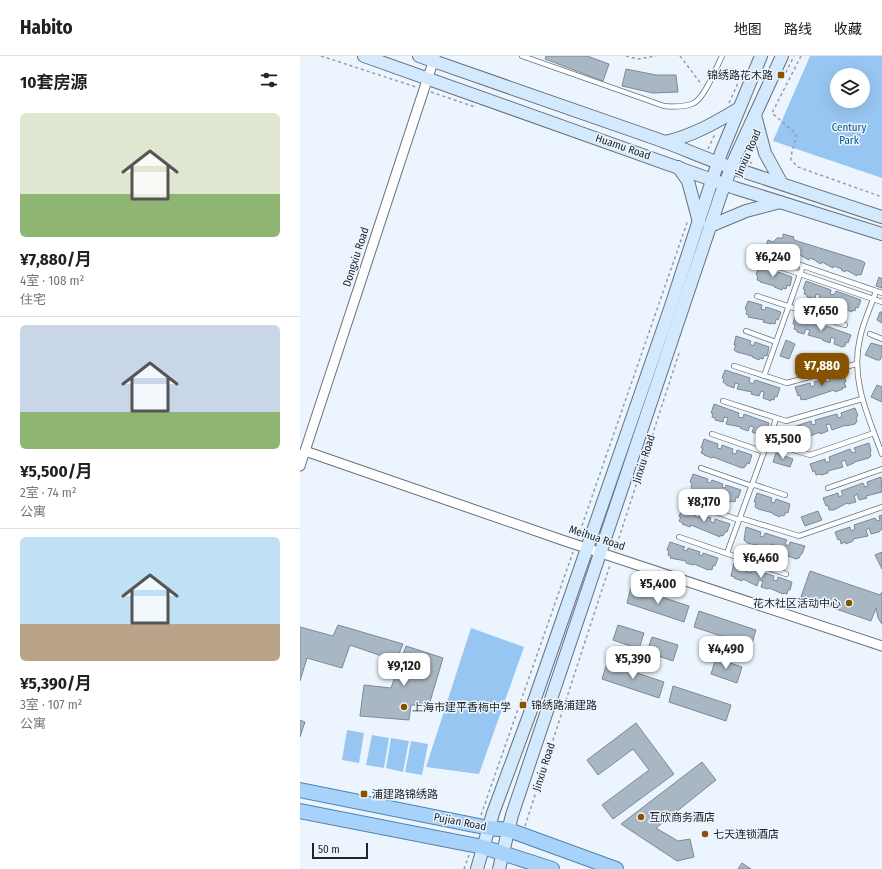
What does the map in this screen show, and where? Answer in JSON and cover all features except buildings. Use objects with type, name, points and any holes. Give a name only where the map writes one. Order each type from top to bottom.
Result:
[{"type":"main road","name":"Huamu Road","points":[[364,56],[712,180],[882,234]]},
{"type":"main road","name":"Huamu Road","points":[[419,56],[434,58],[664,142],[717,164],[882,217]]},
{"type":"main road","name":"Jinxiu Road","points":[[499,869],[503,852],[515,832],[515,808],[607,554],[705,224],[712,180],[717,164],[738,109],[761,56]]},
{"type":"main road","name":"Jinxiu Road","points":[[477,869],[477,846],[483,827],[581,546],[705,224],[735,169],[755,115],[782,56]]},
{"type":"main road","points":[[664,142],[688,136],[721,120],[738,109]]},
{"type":"main road","points":[[755,115],[765,153],[782,184]]},
{"type":"main road","points":[[678,167],[688,181],[694,202],[705,224],[780,202]]},
{"type":"main road","name":"Pujian Road","points":[[300,790],[483,827],[515,832],[616,869]]},
{"type":"main road","name":"Pujian Road","points":[[300,811],[477,846],[503,852],[552,869]]},
{"type":"street","name":"Dongxiu Road","points":[[300,466],[434,58]]},
{"type":"street","name":"Meihua Road","points":[[305,451],[581,546],[882,646]]},
{"type":"lane","points":[[522,56],[664,106],[679,107],[694,104],[705,90],[722,56]]},
{"type":"lane","points":[[771,255],[882,293]]},
{"type":"lane","points":[[768,263],[882,302]]},
{"type":"lane","points":[[764,376],[803,266]]},
{"type":"lane","points":[[876,291],[862,328],[856,364],[862,398],[882,454]]},
{"type":"lane","points":[[757,296],[845,325]]},
{"type":"lane","points":[[746,331],[776,342]]},
{"type":"lane","points":[[870,334],[882,339]]},
{"type":"lane","points":[[734,366],[781,382],[793,382],[856,364]]},
{"type":"lane","points":[[723,401],[776,419],[791,420],[862,398]]},
{"type":"lane","points":[[727,553],[776,419]]},
{"type":"lane","points":[[768,442],[810,455],[874,433]]},
{"type":"lane","points":[[712,434],[764,452]]},
{"type":"lane","points":[[701,468],[785,495]]},
{"type":"lane","points":[[828,488],[882,469]]},
{"type":"lane","points":[[690,503],[799,536],[882,507]]},
{"type":"lane","points":[[679,537],[786,574]]},
{"type":"path","points":[[626,56],[638,59],[656,56]]},
{"type":"path","points":[[680,56],[705,90]]},
{"type":"path","points":[[781,83],[794,56]]},
{"type":"path","points":[[801,56],[772,113],[796,134],[796,141],[791,152],[791,160],[798,167],[882,197]]},
{"type":"path","points":[[721,120],[744,70]]},
{"type":"path","points":[[705,158],[715,134]]},
{"type":"path","name":"Jinxiu Road","points":[[735,169],[746,154]]},
{"type":"path","points":[[483,827],[581,546],[694,202]]},
{"type":"path","name":"Jinxiu Road","points":[[515,832],[607,554],[680,348]]},
{"type":"path","points":[[464,869],[477,846]]},
{"type":"green space","name":"Century Park","points":[[810,56],[882,56],[882,178],[773,141]]},
{"type":"green space","points":[[471,628],[524,647],[479,774],[426,767]]},
{"type":"green space","points":[[347,730],[364,733],[359,763],[342,760]]},
{"type":"green space","points":[[372,735],[389,738],[384,768],[366,765]]},
{"type":"green space","points":[[391,738],[409,741],[403,772],[386,768]]},
{"type":"green space","points":[[411,741],[428,744],[422,775],[405,772]]},
{"type":"place","name":"锦绣路花木路","points":[[781,75]]},
{"type":"place","name":"花木社区活动中心","points":[[849,603]]},
{"type":"place","name":"锦绣路浦建路","points":[[523,705]]},
{"type":"place","name":"上海市建平香梅中学","points":[[404,707]]},
{"type":"place","name":"浦建路锦绣路","points":[[364,794]]},
{"type":"place","name":"互欣商务酒店","points":[[641,817]]},
{"type":"place","name":"七天连锁酒店","points":[[705,834]]}]
